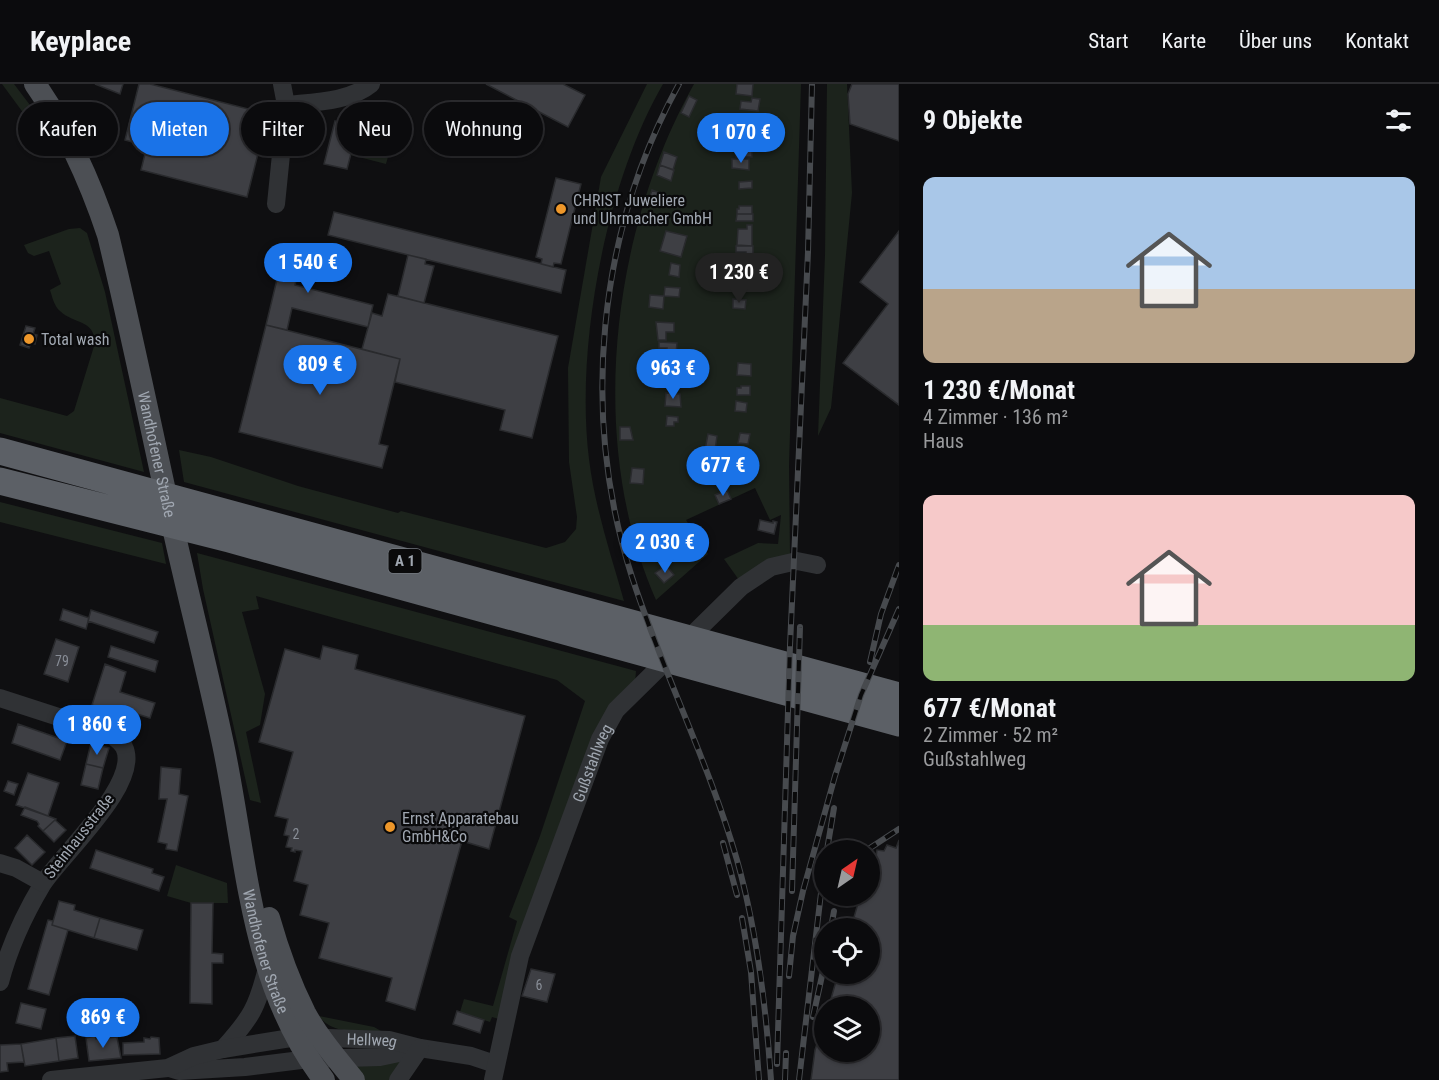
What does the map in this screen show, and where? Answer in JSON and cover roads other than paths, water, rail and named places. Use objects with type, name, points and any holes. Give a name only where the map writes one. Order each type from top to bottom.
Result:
[{"type":"highway","name":"A 1","points":[[0,451],[624,620],[894,708]]},
{"type":"highway","name":"A 1","points":[[0,481],[229,539],[625,648],[894,708]]},
{"type":"main road","name":"Wandhofener Straße","points":[[36,84],[80,160],[108,235],[223,744],[241,837],[249,895],[267,968],[297,1037],[324,1080]]},
{"type":"main road","name":"Wandhofener Straße","points":[[241,837],[275,940],[296,993],[321,1037],[354,1080]]},
{"type":"street","points":[[282,84],[285,102]]},
{"type":"street","points":[[311,102],[349,95],[371,84]]},
{"type":"street","points":[[276,204],[281,156]]},
{"type":"street","name":"Gußstahlweg","points":[[494,1072],[520,956],[600,739],[616,710],[741,587],[771,567],[797,561],[817,565]]},
{"type":"street","name":"Steinhausstraße","points":[[0,698],[111,734],[123,746],[127,759],[120,783],[101,813],[43,883],[20,926],[0,982]]},
{"type":"street","points":[[0,863],[16,868],[43,883]]},
{"type":"street","points":[[223,1049],[254,1012],[267,968]]},
{"type":"street","name":"Hellweg","points":[[168,1068],[194,1056],[223,1049],[297,1037],[321,1037],[389,1040],[420,1048],[471,1056],[494,1072]]},
{"type":"street","name":"Hellweg","points":[[168,1068],[179,1071],[200,1070],[335,1057],[380,1057],[420,1048]]},
{"type":"street","name":"Hellweg","points":[[398,1080],[420,1048]]},
{"type":"street","points":[[51,1080],[168,1068]]},
{"type":"railway","points":[[679,84],[651,141],[630,201],[614,263],[605,326],[602,390],[606,453],[616,516],[632,577],[713,788],[737,860],[760,969],[771,1080]]},
{"type":"railway","points":[[777,1064],[790,646],[808,252],[812,84]]},
{"type":"railway","points":[[870,662],[881,614],[899,565]]},
{"type":"railway","points":[[789,976],[793,936],[803,891],[835,776],[861,695],[899,609]]},
{"type":"railway","points":[[792,891],[800,627]]},
{"type":"railway","points":[[829,840],[834,808]]},
{"type":"railway","points":[[880,841],[899,829]]},
{"type":"railway","points":[[723,843],[737,895]]},
{"type":"railway","points":[[799,1080],[819,906]]},
{"type":"railway","points":[[833,918],[834,911]]},
{"type":"railway","points":[[742,918],[751,972],[759,1080]]},
{"type":"railway","points":[[813,1017],[820,984]]},
{"type":"railway","points":[[785,1080],[786,1053]]},
{"type":"place","name":"CHRIST Juweliere und Uhrmacher GmbH","points":[[561,209]]},
{"type":"place","name":"Total wash","points":[[29,339]]},
{"type":"place","name":"Ernst Apparatebau GmbH&Co","points":[[390,827]]}]
